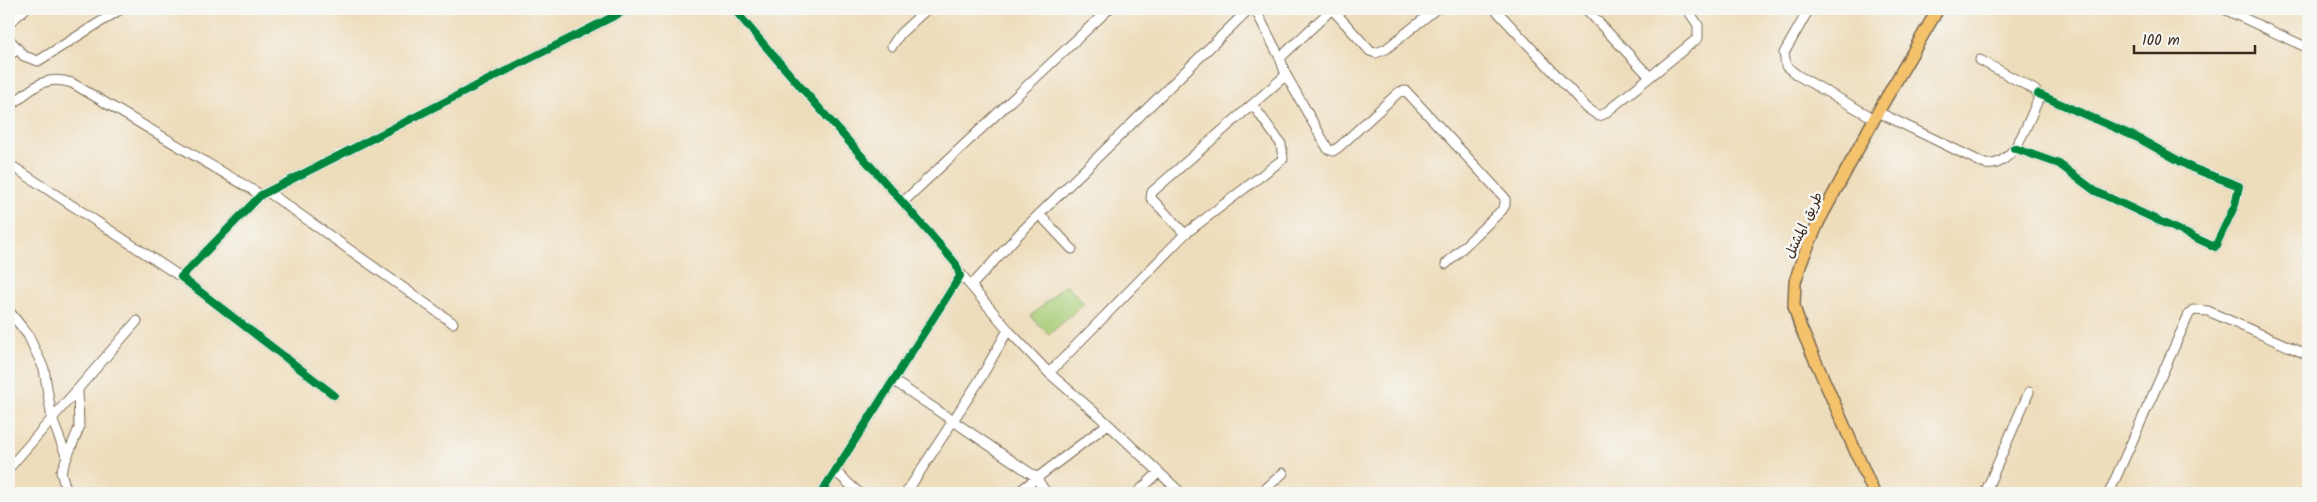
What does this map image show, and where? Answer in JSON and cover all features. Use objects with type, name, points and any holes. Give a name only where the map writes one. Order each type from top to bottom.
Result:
[{"type":"main road","name":"طريق المشتل","points":[[1874,493],[1800,326],[1794,306],[1795,282],[1802,260],[1819,222],[1938,9]]},
{"type":"street","points":[[9,23],[25,9]]},
{"type":"street","points":[[9,39],[17,49],[32,60],[42,59],[121,9]]},
{"type":"street","points":[[181,277],[264,193],[628,9]]},
{"type":"street","points":[[734,9],[801,89],[956,264],[959,272],[1008,330],[1049,373],[1108,424],[1182,493]]},
{"type":"street","points":[[892,46],[900,34],[926,9]]},
{"type":"street","points":[[903,202],[1110,9]]},
{"type":"street","points":[[971,286],[1039,214],[1249,9]]},
{"type":"street","points":[[1255,9],[1280,58],[1286,75],[1324,144],[1333,151],[1399,92],[1406,91],[1505,198],[1506,205],[1502,210],[1446,264]]},
{"type":"street","points":[[1280,58],[1332,9],[1370,51],[1376,53],[1386,49],[1436,9]]},
{"type":"street","points":[[1495,9],[1594,115],[1599,116],[1604,114],[1698,38],[1698,25],[1687,9]]},
{"type":"street","points":[[1586,9],[1650,77]]},
{"type":"street","points":[[1809,9],[1784,53],[1786,66],[1797,75],[1877,116],[1985,164],[1998,164],[2005,160],[2014,148],[2038,100],[2038,94]]},
{"type":"street","points":[[2224,9],[2308,48]]},
{"type":"street","points":[[9,56],[17,49]]},
{"type":"street","points":[[1980,60],[2035,90],[2038,94],[2138,138],[2192,168],[2239,186],[2235,205],[2215,247],[2095,191],[2059,164],[2014,148]]},
{"type":"street","points":[[1186,234],[1151,198],[1152,192],[1286,75]]},
{"type":"street","points":[[9,107],[45,80],[62,79],[72,83],[264,193],[453,323]]},
{"type":"street","points":[[1049,373],[1186,234],[1283,159],[1281,144],[1253,105]]},
{"type":"street","points":[[9,164],[181,277],[334,395]]},
{"type":"street","points":[[1039,214],[1072,249]]},
{"type":"street","points":[[821,493],[960,276],[959,272]]},
{"type":"street","points":[[2108,493],[2189,314],[2193,310],[2208,311],[2308,355]]},
{"type":"street","points":[[9,311],[28,335],[44,369],[52,419],[66,455]]},
{"type":"street","points":[[9,468],[137,321]]},
{"type":"street","points":[[906,493],[992,360],[1008,330]]},
{"type":"street","points":[[894,381],[1036,477],[1046,493]]},
{"type":"street","points":[[67,493],[61,472],[78,428],[78,390]]},
{"type":"street","points":[[1985,493],[2029,392]]},
{"type":"street","points":[[1016,493],[1108,424]]},
{"type":"street","points":[[835,471],[859,493]]},
{"type":"street","points":[[1137,493],[1159,472]]},
{"type":"street","points":[[1261,493],[1283,473]]},
{"type":"green space","points":[[1066,284],[1084,303],[1049,335],[1031,316]]},
{"type":"cycle path","points":[[334,395],[181,277],[261,195],[628,9]]},
{"type":"cycle path","points":[[734,9],[956,264],[960,276],[821,493]]},
{"type":"cycle path","points":[[2014,148],[2059,164],[2095,191],[2215,247],[2235,205],[2239,186],[2192,168],[2138,138],[2038,94]]}]
